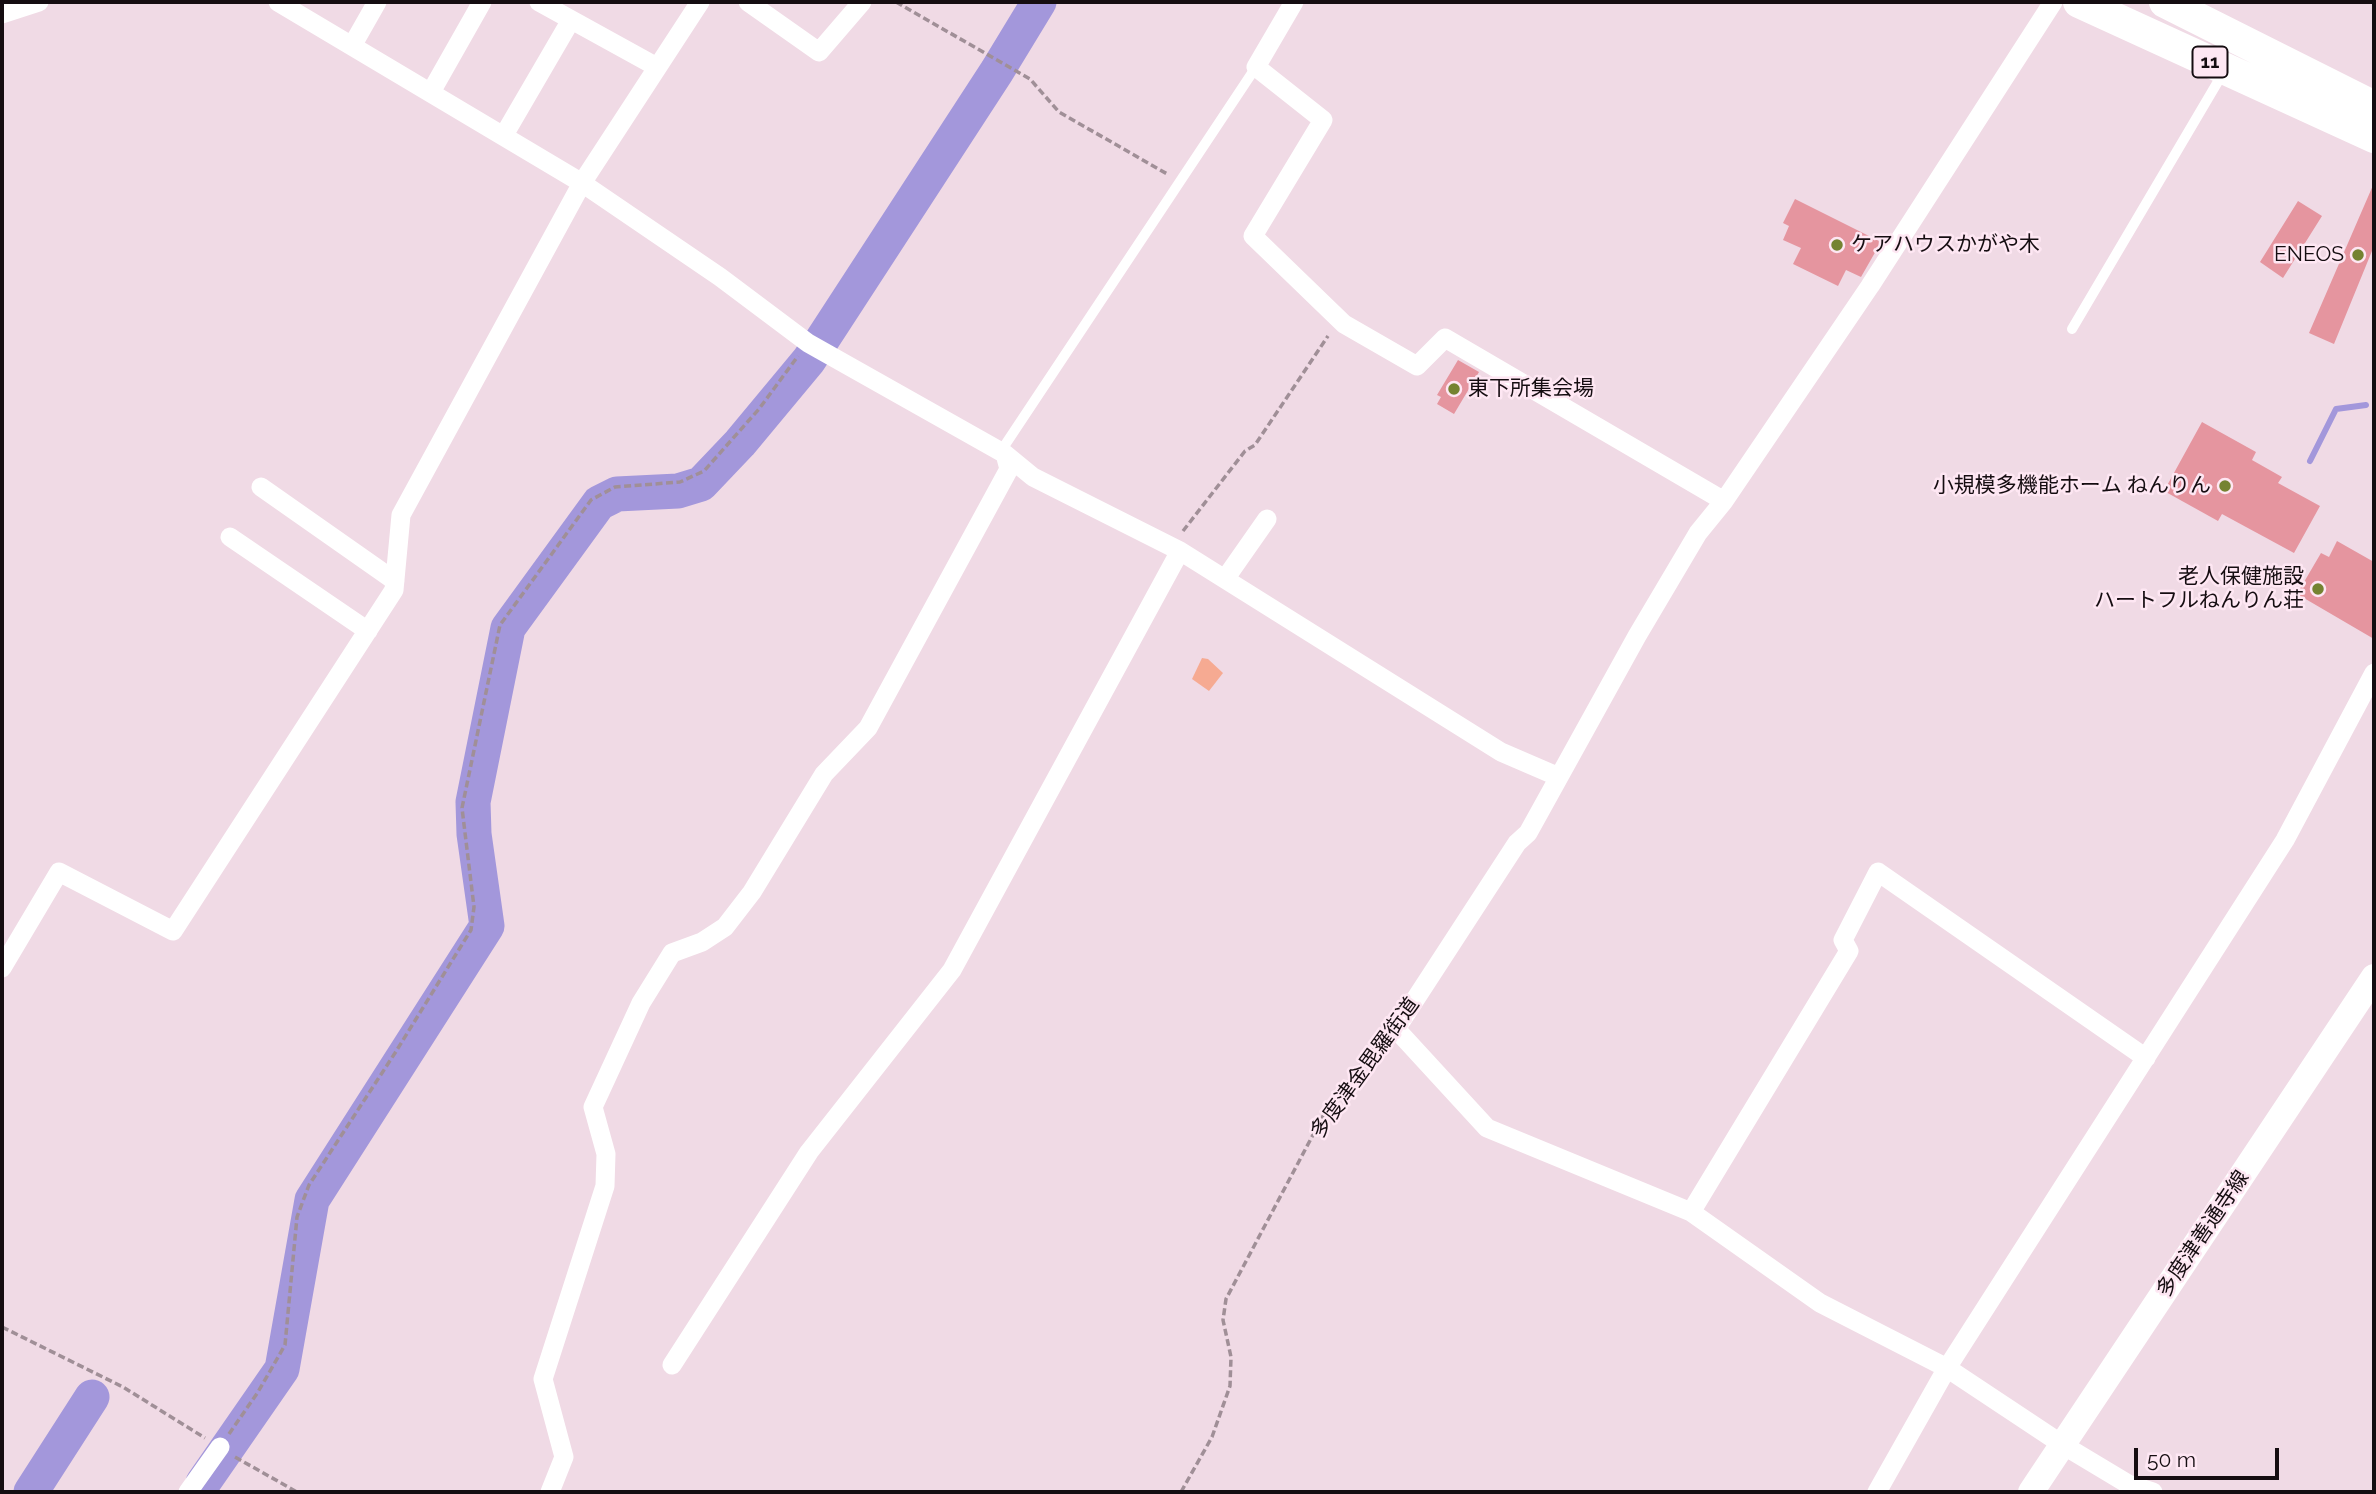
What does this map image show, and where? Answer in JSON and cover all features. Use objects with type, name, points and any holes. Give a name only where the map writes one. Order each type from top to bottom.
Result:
[{"type":"highway","name":"11","points":[[2079,2],[2374,138]]},
{"type":"highway","name":"11","points":[[2165,2],[2374,107]]},
{"type":"main road","name":"多度津善通寺線","points":[[2031,1492],[2374,976]]},
{"type":"street","points":[[2,14],[39,2]]},
{"type":"street","points":[[278,2],[582,183],[720,277],[813,346],[1003,451],[1033,477],[1175,549],[1501,752],[1559,777]]},
{"type":"street","points":[[352,46],[377,2]]},
{"type":"street","points":[[431,92],[481,2]]},
{"type":"street","points":[[539,2],[657,67]]},
{"type":"street","points":[[2,968],[59,872],[173,931],[394,590],[401,515],[582,183],[700,2]]},
{"type":"street","points":[[748,2],[819,52],[862,2]]},
{"type":"street","points":[[1294,2],[1256,67],[1323,120],[1253,236],[1339,320],[1417,366],[1445,338],[1724,502]]},
{"type":"street","name":"多度津金毘羅街道","points":[[1396,1029],[1517,843],[1528,833],[1637,636],[1698,533],[1724,502],[1870,286],[2053,2]]},
{"type":"street","points":[[504,135],[571,19]]},
{"type":"street","points":[[550,1492],[564,1457],[543,1379],[605,1186],[606,1154],[593,1107],[641,1003],[672,953],[702,942],[725,927],[752,892],[824,774],[868,728],[1009,468],[1003,451]]},
{"type":"street","points":[[261,487],[314,517],[395,581]]},
{"type":"street","points":[[1225,579],[1267,519]]},
{"type":"street","points":[[230,537],[368,631]]},
{"type":"street","points":[[672,1365],[809,1152],[951,970],[1175,549]]},
{"type":"street","points":[[1877,1492],[1947,1367],[2285,840],[2374,673]]},
{"type":"street","points":[[1691,1212],[1849,951],[1843,940],[1878,872],[2146,1058]]},
{"type":"street","points":[[1396,1029],[1487,1128],[1691,1212],[1820,1303],[1947,1367],[2063,1445],[2128,1484],[2153,1492]]},
{"type":"street","points":[[188,1492],[225,1451]]},
{"type":"lane","points":[[1003,451],[1256,67]]},
{"type":"lane","points":[[2072,329],[2225,69]]},
{"type":"path","points":[[897,2],[1030,79],[1059,112],[1180,182]]},
{"type":"path","points":[[1175,549],[1245,451],[1255,445],[1339,320]]},
{"type":"path","points":[[225,1451],[285,1345],[297,1217],[309,1185],[471,930],[474,907],[462,808],[500,625],[591,500],[615,487],[680,482],[704,471],[813,346]]},
{"type":"path","name":"多度津金毘羅街道","points":[[1181,1492],[1212,1437],[1230,1386],[1231,1357],[1223,1320],[1226,1300],[1323,1116],[1369,1054],[1396,1029]]},
{"type":"path","points":[[2,1327],[124,1387],[225,1451],[297,1492]]},
{"type":"shaded area","points":[[1202,658],[1208,659],[1223,673],[1209,691],[1192,679]]},
{"type":"building","points":[[2374,183],[2374,246],[2334,344],[2309,333]]},
{"type":"building","name":"ケアハウスかがや木","points":[[1795,199],[1881,242],[1861,277],[1846,270],[1838,286],[1793,264],[1801,248],[1783,240],[1789,226],[1783,223]]},
{"type":"building","points":[[2298,201],[2322,216],[2283,278],[2260,262]]},
{"type":"building","name":"東下所集会場","points":[[1458,360],[1479,372],[1454,414],[1437,404],[1441,397],[1437,395]]},
{"type":"building","name":"小規模多機能ホーム ねんりん","points":[[2202,422],[2256,452],[2252,460],[2282,477],[2278,483],[2320,506],[2294,553],[2222,514],[2218,521],[2164,491]]},
{"type":"building","name":"老人保健施設 ハートフルねんりん荘","points":[[2337,541],[2374,562],[2374,639],[2297,594],[2321,553],[2329,557]]},
{"type":"waterway","points":[[203,1483],[282,1369],[312,1200],[487,926],[474,834],[473,802],[508,628],[599,503],[617,494],[678,491],[701,484],[740,443],[809,360],[1039,2]]},
{"type":"waterway","points":[[2310,461],[2336,409],[2366,405]]},
{"type":"waterway","points":[[31,1492],[92,1397]]},
{"type":"place","name":"ケアハウスかがや木","points":[[1837,245]]},
{"type":"place","name":"ENEOS","points":[[2358,255]]},
{"type":"place","name":"東下所集会場","points":[[1454,389]]},
{"type":"place","name":"小規模多機能ホーム ねんりん","points":[[2225,486]]},
{"type":"place","name":"老人保健施設 ハートフルねんりん荘","points":[[2318,589]]}]
